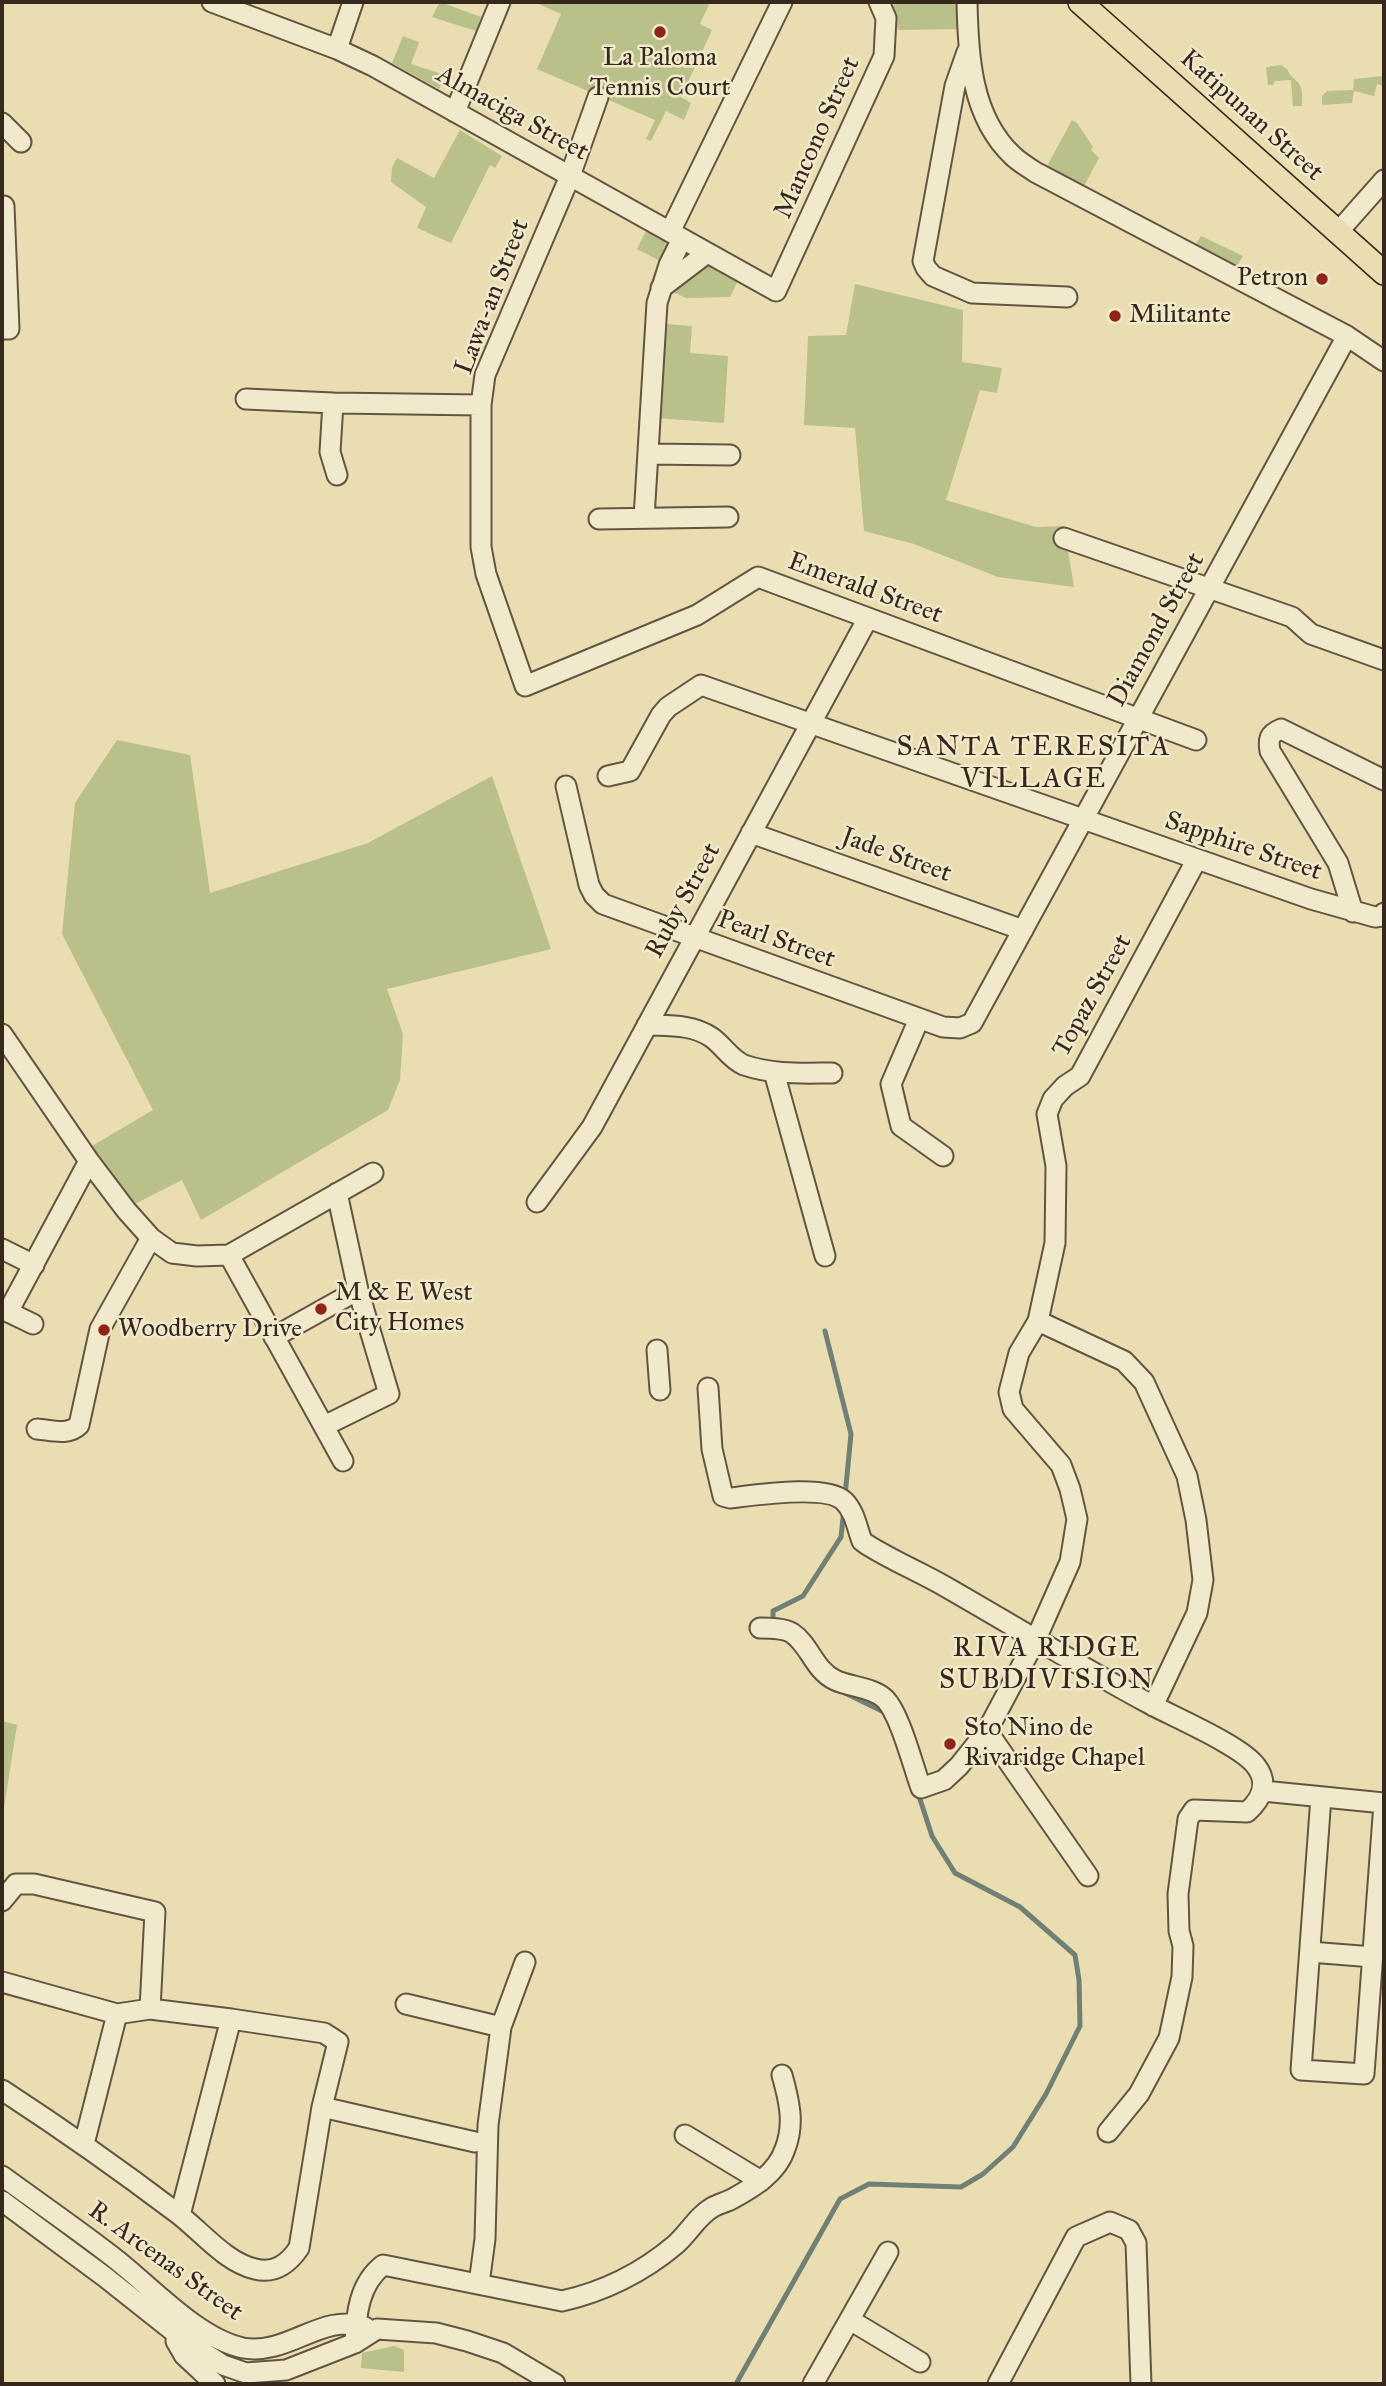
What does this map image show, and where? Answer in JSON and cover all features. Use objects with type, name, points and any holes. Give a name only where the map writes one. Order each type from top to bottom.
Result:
[{"type":"main road","name":"Katipunan Street","points":[[1080,2],[1384,273]]},
{"type":"street","name":"Almaciga Street","points":[[212,2],[337,48],[373,66],[776,291]]},
{"type":"street","points":[[337,48],[353,2]]},
{"type":"street","points":[[455,112],[500,2]]},
{"type":"street","points":[[644,518],[660,289],[676,235],[782,2]]},
{"type":"street","name":"Mancono Street","points":[[776,291],[884,56],[886,18],[879,2]]},
{"type":"street","points":[[967,2],[968,51],[981,109],[996,136],[1013,156],[1035,172],[1347,336],[1384,360]]},
{"type":"street","points":[[968,51],[955,86],[923,261],[933,276],[972,293],[1067,297]]},
{"type":"street","name":"Lawa-an Street","points":[[525,686],[486,574],[481,547],[481,405],[485,375],[570,176],[598,97]]},
{"type":"street","points":[[2,123],[21,142]]},
{"type":"street","points":[[1338,232],[1384,180]]},
{"type":"street","points":[[2,206],[9,329],[2,329]]},
{"type":"street","points":[[660,289],[707,253]]},
{"type":"street","name":"Diamond Street","points":[[972,1023],[1347,336]]},
{"type":"street","points":[[246,399],[481,405]]},
{"type":"street","points":[[333,403],[330,452],[337,475]]},
{"type":"street","points":[[648,454],[730,455]]},
{"type":"street","points":[[600,519],[728,517]]},
{"type":"street","points":[[1065,538],[1292,617],[1311,634],[1384,660]]},
{"type":"street","name":"Emerald Street","points":[[525,686],[697,615],[758,577],[1196,740]]},
{"type":"street","name":"Ruby Street","points":[[537,1202],[592,1127],[868,618]]},
{"type":"street","name":"Sapphire Street","points":[[608,776],[630,771],[661,715],[701,685],[1353,912],[1375,917],[1383,915]]},
{"type":"street","points":[[1353,912],[1338,863],[1270,751],[1269,740],[1272,733],[1281,729],[1384,780]]},
{"type":"street","name":"Pearl Street","points":[[566,786],[589,886],[603,904],[943,1027],[961,1028],[972,1023]]},
{"type":"street","name":"Jade Street","points":[[751,833],[1023,930]]},
{"type":"street","name":"Topaz Street","points":[[765,1628],[790,1631],[806,1646],[815,1663],[828,1676],[885,1699],[896,1717],[921,1788],[944,1780],[987,1731],[1036,1639],[1070,1562],[1077,1519],[1061,1465],[1013,1409],[1009,1392],[1018,1353],[1038,1321],[1055,1243],[1056,1166],[1047,1114],[1054,1099],[1065,1086],[1080,1076],[1196,859]]},
{"type":"street","points":[[919,1019],[891,1084],[901,1126],[943,1156]]},
{"type":"street","points":[[646,1026],[692,1027],[712,1037],[742,1064],[774,1072],[832,1073]]},
{"type":"street","points":[[4,1047],[126,1210],[151,1238],[172,1253],[197,1256],[229,1255],[373,1173]]},
{"type":"street","points":[[774,1072],[825,1256]]},
{"type":"street","points":[[33,1324],[5,1311],[34,1265],[89,1161]]},
{"type":"street","points":[[324,1426],[389,1394],[358,1290],[337,1193]]},
{"type":"street","points":[[37,1429],[66,1432],[73,1431],[79,1425],[100,1329],[151,1238]]},
{"type":"street","points":[[2,1249],[34,1265]]},
{"type":"street","points":[[229,1255],[343,1461]]},
{"type":"street","points":[[274,1336],[358,1290]]},
{"type":"street","points":[[1038,1321],[1124,1361],[1144,1382],[1187,1476],[1196,1520],[1203,1580],[1197,1613],[1153,1706]]},
{"type":"street","points":[[657,1350],[660,1390]]},
{"type":"street","points":[[708,1388],[712,1449],[723,1496],[730,1498],[817,1492],[831,1494],[844,1501],[850,1509],[860,1534],[1153,1706],[1238,1750],[1256,1765],[1262,1778],[1263,1791],[1258,1803],[1247,1812],[1202,1809],[1194,1810],[1188,1819],[1178,1894],[1178,1931],[1183,1946],[1182,1977],[1168,2038],[1139,2094],[1108,2132]]},
{"type":"street","points":[[987,1731],[1088,1876]]},
{"type":"street","points":[[1263,1791],[1384,1803],[1364,2074],[1301,2070],[1321,1797]]},
{"type":"street","points":[[2,1901],[16,1884],[34,1884],[155,1912],[150,2010]]},
{"type":"street","points":[[1310,1952],[1373,1957]]},
{"type":"street","points":[[479,2284],[485,2239],[488,2125],[501,2027],[526,1962]]},
{"type":"street","points":[[2,1982],[117,2014],[150,2010],[231,2019],[324,2033],[338,2042],[322,2107],[299,2248],[291,2260],[270,2271],[246,2266],[226,2254],[180,2215],[84,2144],[2,2090]]},
{"type":"street","points":[[406,2004],[501,2027]]},
{"type":"street","points":[[84,2144],[117,2014]]},
{"type":"street","points":[[180,2215],[231,2019]]},
{"type":"street","points":[[365,2331],[361,2297],[371,2275],[383,2265],[562,2301],[582,2297],[616,2283],[653,2261],[678,2243],[693,2224],[712,2207],[731,2200],[761,2181],[775,2167],[785,2149],[790,2129],[790,2106],[782,2076]]},
{"type":"street","points":[[322,2107],[475,2142]]},
{"type":"street","points":[[685,2135],[761,2181]]},
{"type":"street","name":"R. Arcenas Street","points":[[2,2176],[117,2260],[218,2340],[242,2348],[277,2347],[337,2323],[365,2331],[436,2333],[503,2353],[555,2384]]},
{"type":"street","name":"R. Arcenas Street","points":[[2,2201],[105,2277],[174,2333],[223,2365],[246,2373],[279,2378],[365,2331]]},
{"type":"street","points":[[998,2384],[1076,2236],[1110,2222],[1129,2230],[1136,2243],[1141,2384]]},
{"type":"street","points":[[813,2384],[888,2252]]},
{"type":"street","points":[[187,2318],[174,2333],[177,2346],[215,2384]]},
{"type":"street","points":[[850,2320],[920,2362]]},
{"type":"street","points":[[277,2347],[279,2378]]},
{"type":"green space","points":[[440,2],[481,17],[476,31],[432,17]]},
{"type":"green space","points":[[534,2],[710,2],[700,24],[712,30],[681,97],[691,103],[684,120],[666,111],[651,141],[646,139],[655,120],[537,69],[561,14]]},
{"type":"green space","points":[[893,2],[960,2],[960,29],[898,30]]},
{"type":"green space","points":[[403,36],[419,42],[411,64],[445,75],[439,89],[392,63]]},
{"type":"green space","points":[[1281,65],[1300,85],[1302,106],[1293,106],[1291,80],[1275,81],[1273,85],[1268,85],[1266,67]]},
{"type":"green space","points":[[1384,76],[1384,86],[1377,84],[1374,96],[1354,91],[1352,103],[1322,105],[1322,96],[1327,91],[1353,90],[1354,79]]},
{"type":"green space","points":[[1072,120],[1077,123],[1093,147],[1091,150],[1099,158],[1082,190],[1046,168]]},
{"type":"green space","points":[[460,130],[502,156],[495,168],[490,165],[451,243],[417,228],[426,207],[391,182],[392,167],[397,158],[434,178]]},
{"type":"green space","points":[[647,229],[738,281],[730,297],[686,298],[651,281],[660,261],[637,249]]},
{"type":"green space","points":[[1201,236],[1243,256],[1237,266],[1196,244]]},
{"type":"green space","points":[[855,284],[963,310],[962,362],[1002,368],[997,393],[980,390],[946,500],[1036,527],[1064,526],[1074,587],[998,577],[914,544],[864,531],[855,428],[804,425],[808,336],[846,335]]},
{"type":"green space","points":[[663,321],[667,324],[692,326],[690,353],[728,356],[724,423],[657,418]]},
{"type":"green space","points":[[117,740],[190,755],[210,893],[368,843],[492,776],[551,949],[387,989],[403,1034],[400,1080],[388,1110],[201,1220],[182,1180],[135,1204],[124,1196],[92,1146],[153,1110],[62,934],[75,803]]},
{"type":"green space","points":[[2,1721],[17,1725],[4,1808],[2,1807]]},
{"type":"green space","points":[[394,2346],[404,2350],[404,2372],[361,2368],[362,2353]]},
{"type":"waterway","points":[[825,1331],[851,1434],[845,1496]]},
{"type":"waterway","points":[[773,1623],[773,1611],[803,1596],[841,1537],[844,1509]]},
{"type":"waterway","points":[[845,1693],[886,1713]]},
{"type":"waterway","points":[[736,2384],[840,2199],[869,2184],[961,2187],[983,2174],[1013,2147],[1046,2094],[1080,2026],[1079,1980],[1075,1955],[1020,1907],[955,1873],[932,1836],[918,1793]]},
{"type":"place","name":"La Paloma Tennis Court","points":[[660,32]]},
{"type":"place","name":"Petron","points":[[1322,279]]},
{"type":"place","name":"Militante","points":[[1115,316]]},
{"type":"place","name":"M & E West City Homes","points":[[321,1309]]},
{"type":"place","name":"Woodberry Drive","points":[[104,1330]]},
{"type":"place","name":"Sto Nino de Rivaridge Chapel","points":[[950,1744]]},
{"type":"district","name":"SANTA TERESITA VILLAGE","points":[[1034,764]]},
{"type":"district","name":"RIVA RIDGE SUBDIVISION","points":[[1047,1665]]}]
